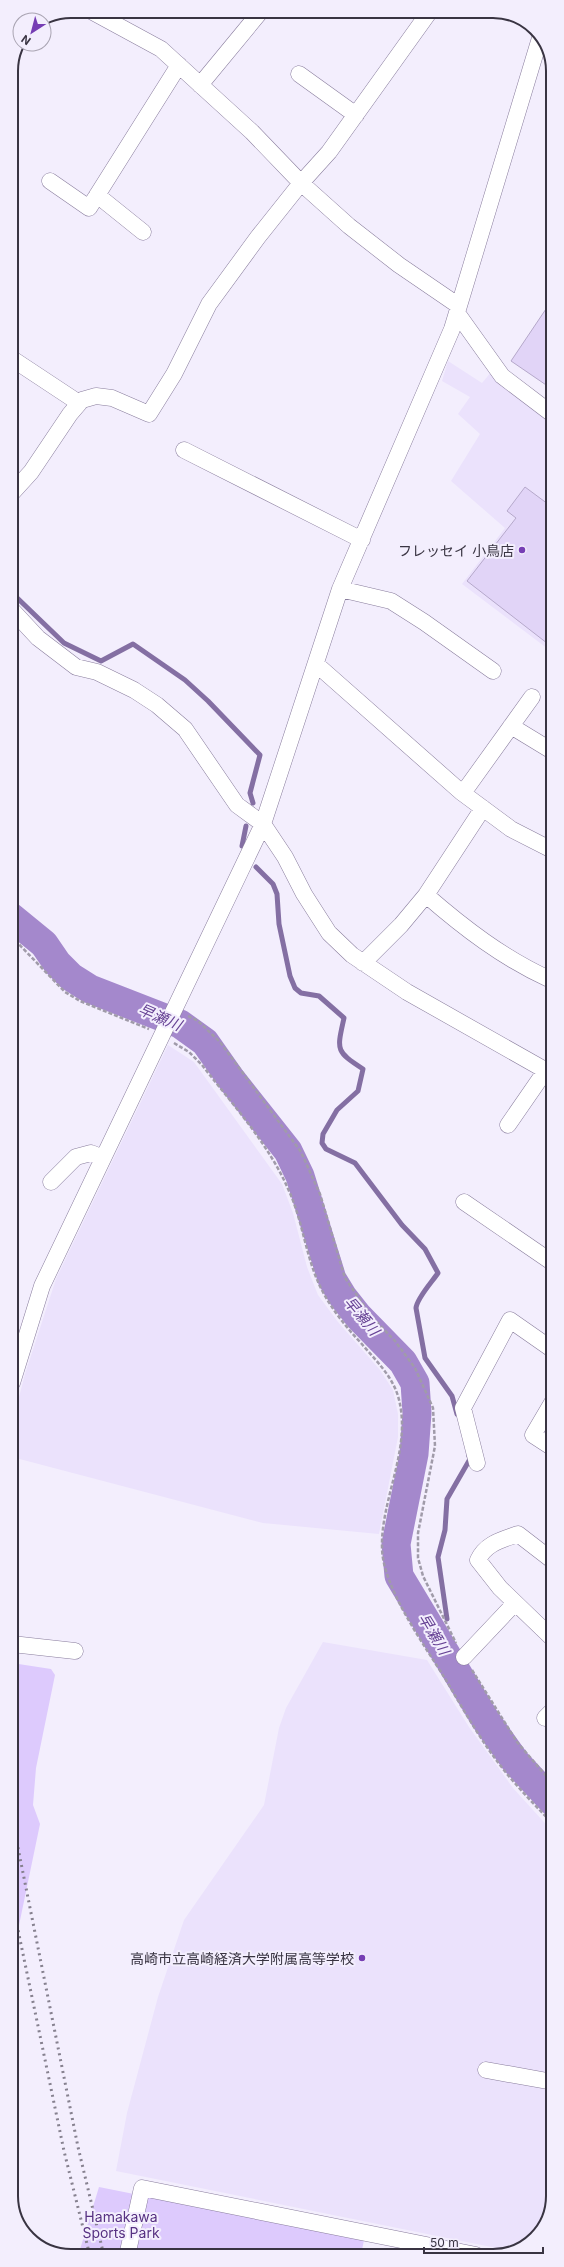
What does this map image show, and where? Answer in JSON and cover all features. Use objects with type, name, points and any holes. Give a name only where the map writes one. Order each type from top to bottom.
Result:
[{"type":"street","points":[[104,18],[161,49],[252,132],[301,183],[349,226],[458,310],[502,376],[546,409]]},
{"type":"street","points":[[200,85],[255,18]]},
{"type":"street","points":[[18,486],[31,472],[70,414],[82,400],[96,396],[112,398],[149,414],[174,374],[209,304],[258,237],[301,183],[329,152],[425,18]]},
{"type":"street","points":[[18,1337],[263,824],[340,589],[452,329],[538,43]]},
{"type":"street","points":[[50,181],[89,208],[180,65]]},
{"type":"street","points":[[299,74],[356,115]]},
{"type":"street","points":[[97,195],[143,232]]},
{"type":"street","points":[[18,363],[79,403]]},
{"type":"street","points":[[184,450],[362,540]]},
{"type":"street","points":[[340,589],[391,601],[424,622],[493,671]]},
{"type":"street","points":[[18,617],[38,638],[76,667],[97,672],[134,690],[157,705],[185,729],[237,805],[263,824],[285,857],[304,894],[329,933],[363,963],[407,992],[546,1070]]},
{"type":"street","points":[[316,664],[463,793],[511,829],[546,847]]},
{"type":"street","points":[[463,793],[532,697]]},
{"type":"street","points":[[511,726],[546,747]]},
{"type":"street","points":[[363,963],[401,925],[426,895],[483,808]]},
{"type":"street","points":[[426,895],[460,925],[517,964],[546,978]]},
{"type":"street","points":[[508,1125],[546,1076]]},
{"type":"street","points":[[51,1182],[76,1158],[91,1153],[103,1158]]},
{"type":"street","points":[[464,1202],[546,1259]]},
{"type":"street","points":[[477,1463],[463,1408],[510,1320],[546,1345]]},
{"type":"street","points":[[546,1413],[533,1435],[546,1443]]},
{"type":"street","points":[[546,1556],[518,1534],[495,1542],[482,1551],[478,1560],[482,1568],[515,1603],[546,1632]]},
{"type":"street","points":[[464,1657],[515,1603]]},
{"type":"street","points":[[18,1645],[75,1651]]},
{"type":"street","points":[[486,2070],[546,2081]]},
{"type":"street","points":[[129,2249],[142,2188],[446,2249]]},
{"type":"path","points":[[18,942],[65,992],[80,1001],[162,1034],[189,1052],[202,1065],[269,1153],[290,1193],[311,1262],[323,1292],[342,1321],[386,1372],[393,1384],[401,1410],[402,1426],[400,1444],[382,1534],[384,1565],[405,1613],[467,1715],[499,1764],[546,1816]]},
{"type":"path","points":[[173,1010],[198,1021],[220,1042],[301,1152],[320,1194],[345,1278],[372,1317],[395,1341],[415,1368],[433,1408],[435,1446],[418,1533],[418,1558],[423,1576],[464,1657],[517,1742],[546,1776]]},
{"type":"shaded area","points":[[448,361],[482,383],[492,371],[546,416],[546,647],[462,584],[505,528],[451,481],[480,434],[458,414],[470,397],[442,381]]},
{"type":"shaded area","points":[[18,907],[28,914],[18,923]]},
{"type":"shaded area","points":[[168,1045],[194,1062],[282,1184],[293,1213],[307,1267],[318,1295],[338,1322],[380,1370],[393,1390],[398,1414],[398,1437],[379,1534],[263,1523],[18,1459],[18,1401],[25,1374],[56,1279]]},
{"type":"shaded area","name":"高崎市立高崎経済大学附属高等学校","points":[[323,1642],[427,1660],[469,1727],[513,1788],[546,1824],[546,2203],[539,2223],[533,2231],[520,2242],[499,2248],[116,2171],[127,2113],[158,1997],[184,1920],[264,1805],[279,1728],[286,1708]]},
{"type":"green space","points":[[18,1664],[51,1669],[55,1675],[36,1768],[33,1805],[40,1824],[18,1930]]},
{"type":"green space","name":"Hamakawa Sports Park","points":[[99,2187],[364,2240],[362,2249],[80,2249]]},
{"type":"building","points":[[546,309],[546,385],[511,361]]},
{"type":"building","name":"フレッセイ 小鳥店","points":[[525,487],[546,503],[546,642],[467,581],[516,518],[507,511]]},
{"type":"waterway","points":[[18,599],[64,643],[101,661],[133,644],[185,680],[208,701],[260,755],[250,793],[253,803]]},
{"type":"waterway","points":[[242,846],[246,826]]},
{"type":"waterway","points":[[256,867],[273,884],[277,894],[279,924],[290,976],[295,988],[301,993],[319,996],[344,1018],[340,1037],[340,1049],[347,1058],[363,1069],[358,1091],[337,1110],[323,1134],[322,1143],[326,1149],[355,1163],[402,1225],[425,1249],[438,1273],[422,1295],[416,1308],[425,1358],[452,1396],[457,1414]]},
{"type":"waterway","name":"早瀬川","points":[[18,923],[44,944],[57,963],[71,977],[90,989],[180,1024],[205,1042],[231,1079],[288,1151],[300,1176],[332,1279],[343,1297],[358,1316],[403,1362],[415,1383],[417,1413],[414,1454],[396,1544],[399,1576],[485,1719],[515,1761],[546,1794]]},
{"type":"waterway","points":[[447,1619],[438,1557],[445,1530],[447,1499],[470,1459],[469,1456]]},
{"type":"waterway","points":[[437,1640],[445,1634]]},
{"type":"railway","points":[[18,1848],[78,2147],[102,2249]]},
{"type":"railway","points":[[18,1930],[64,2151],[88,2249]]},
{"type":"place","name":"フレッセイ 小鳥店","points":[[522,550]]},
{"type":"place","name":"高崎市立高崎経済大学附属高等学校","points":[[362,1958]]}]
